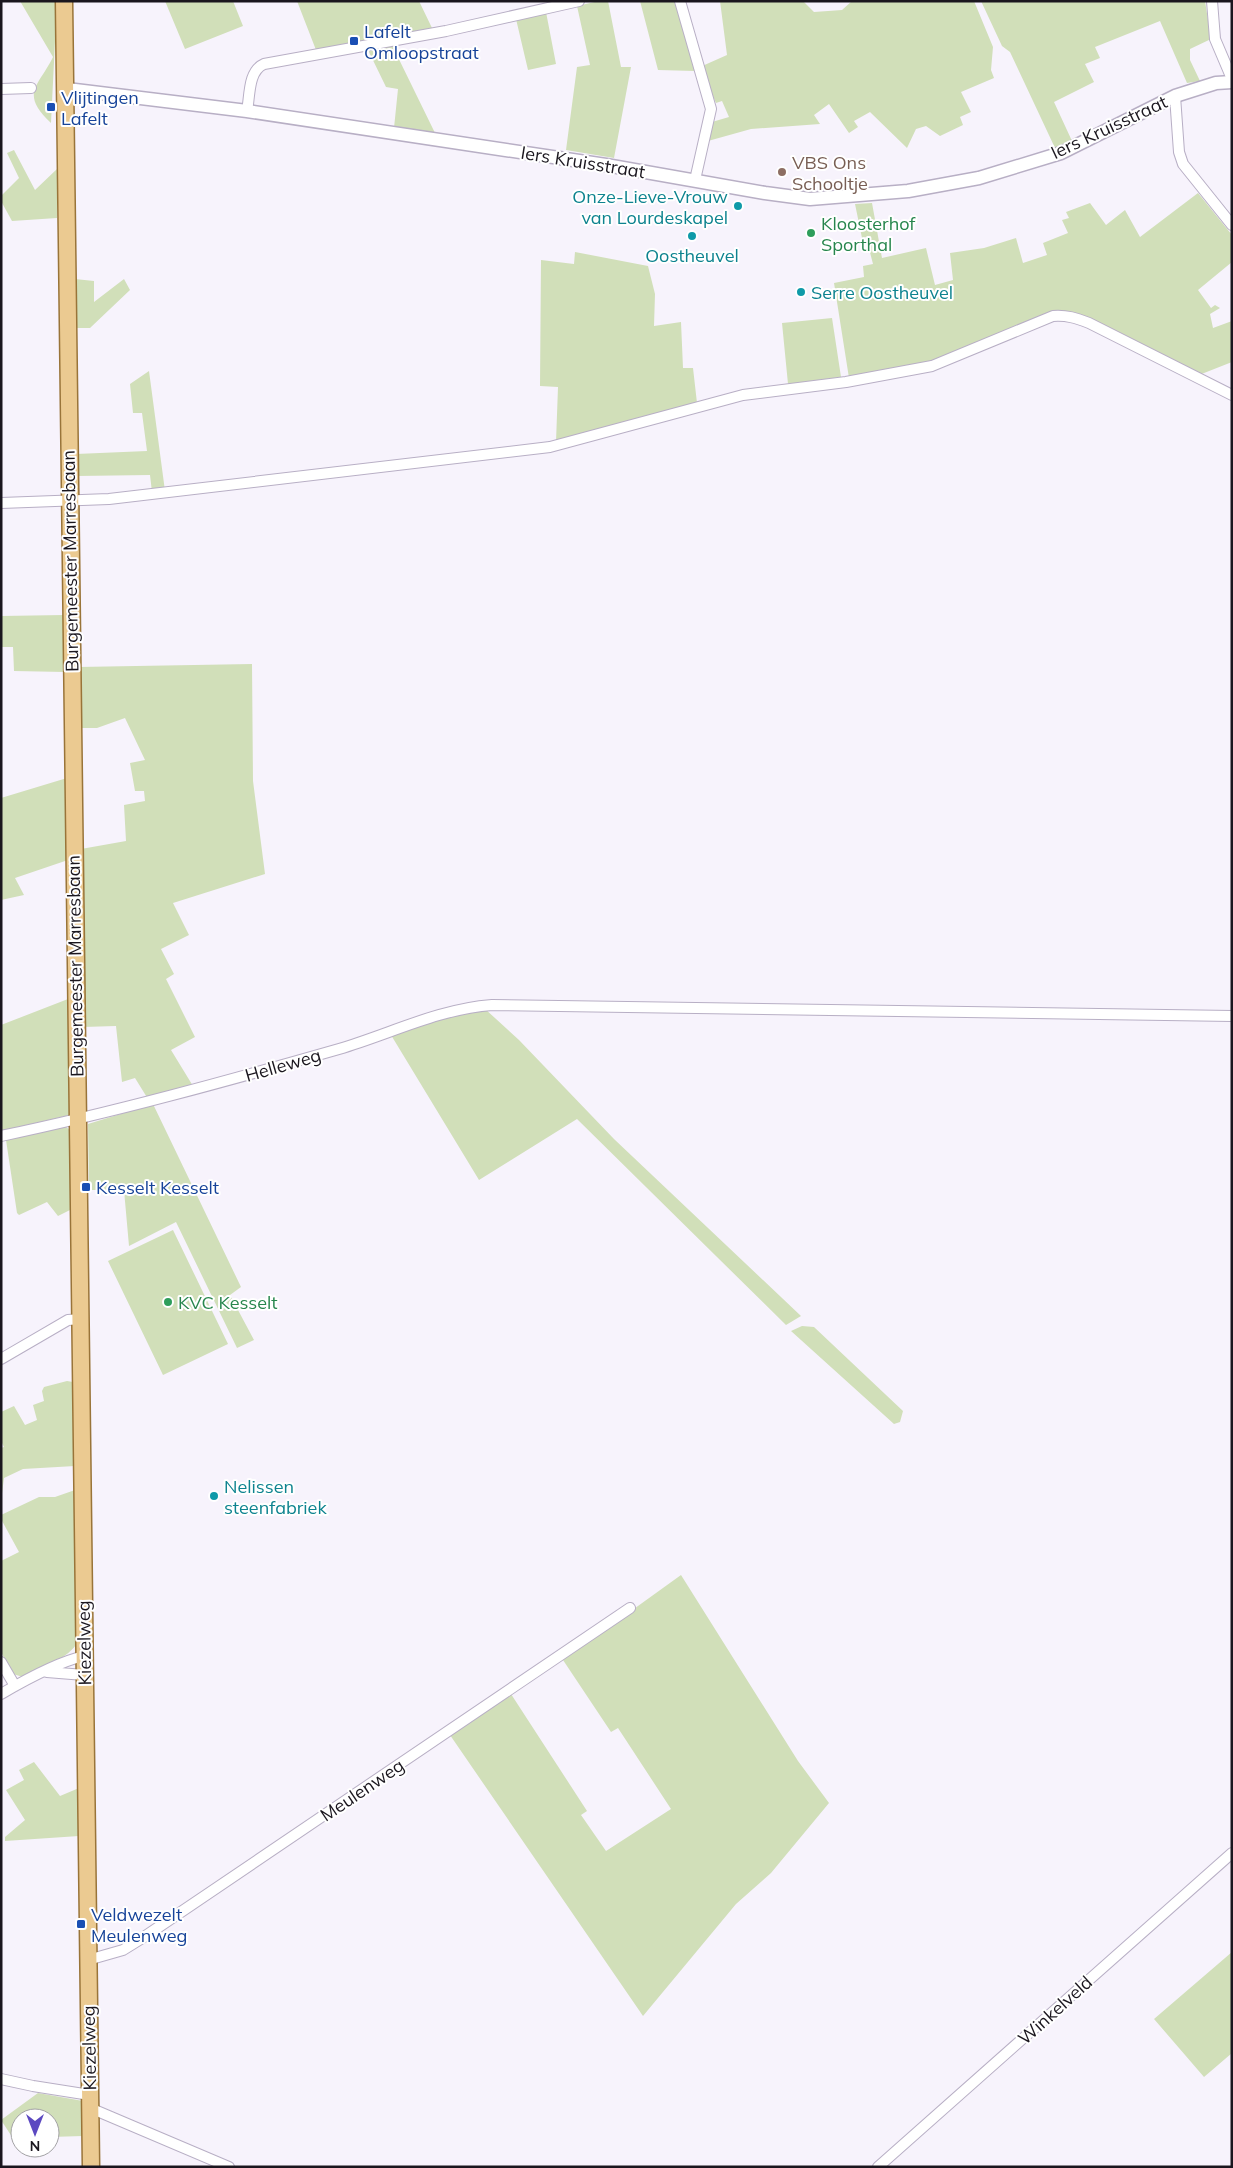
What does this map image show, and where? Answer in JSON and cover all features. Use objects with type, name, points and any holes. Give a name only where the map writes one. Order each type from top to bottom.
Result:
[{"type":"main road","name":"Burgemeester Marresbaan","points":[[64,1],[78,1120]]},
{"type":"main road","name":"Kiezelweg","points":[[78,1120],[91,2167]]},
{"type":"street","points":[[247,111],[253,75],[256,69],[264,64],[446,31],[579,1]]},
{"type":"street","points":[[680,1],[711,109],[695,180]]},
{"type":"street","points":[[1212,1],[1215,39],[1232,80]]},
{"type":"street","name":"Iers Kruisstraat","points":[[66,89],[247,111],[596,163],[810,199],[908,191],[979,178],[1061,153],[1175,96],[1232,80]]},
{"type":"street","points":[[1,89],[31,88]]},
{"type":"street","points":[[1175,96],[1179,152],[1182,164],[1232,225]]},
{"type":"street","points":[[1,503],[70,502],[550,447],[743,395],[846,382],[932,366],[1053,316],[1061,315],[1071,316],[1089,323],[1232,395]]},
{"type":"street","name":"Helleweg","points":[[1,1136],[78,1120],[342,1048],[447,1012],[486,1005],[1232,1016]]},
{"type":"street","points":[[1,1359],[68,1320],[80,1319]]},
{"type":"street","name":"Meulenweg","points":[[88,1960],[123,1950],[144,1937],[630,1608]]},
{"type":"street","points":[[1,1694],[47,1672],[56,1665],[84,1656]]},
{"type":"street","points":[[1,1662],[15,1686]]},
{"type":"street","points":[[47,1672],[84,1674]]},
{"type":"street","name":"Winkelveld","points":[[878,2167],[1232,1853]]},
{"type":"street","points":[[1,2079],[90,2102],[229,2167]]},
{"type":"green space","points":[[20,1],[57,1],[51,123],[41,113],[34,97],[38,83],[53,57]]},
{"type":"green space","points":[[165,1],[233,1],[243,26],[185,49]]},
{"type":"green space","points":[[297,1],[419,1],[432,28],[316,50]]},
{"type":"green space","points":[[608,1],[621,67],[631,67],[614,158],[566,150],[577,67],[590,65],[577,6]]},
{"type":"green space","points":[[640,1],[676,1],[695,71],[658,70]]},
{"type":"green space","points":[[720,1],[803,1],[814,12],[842,10],[852,1],[974,1],[993,47],[991,70],[994,78],[961,92],[971,112],[960,117],[963,125],[940,136],[926,126],[916,129],[907,148],[870,112],[854,121],[858,127],[849,133],[829,104],[814,115],[820,124],[751,129],[708,141],[712,122],[729,117],[722,101],[716,103],[700,67],[727,55]]},
{"type":"green space","points":[[981,1],[1205,1],[1211,39],[1190,49],[1190,60],[1200,81],[1187,83],[1160,21],[1095,47],[1100,58],[1085,64],[1094,82],[1054,102],[1072,141],[1055,148],[1010,52],[1002,46]]},
{"type":"green space","points":[[546,12],[556,64],[528,70],[516,19]]},
{"type":"green space","points":[[392,45],[435,133],[394,128],[398,89],[386,87],[368,50]]},
{"type":"green space","points":[[14,150],[35,190],[57,169],[57,218],[12,221],[1,201],[1,196],[19,178],[7,153]]},
{"type":"green space","points":[[1198,193],[1232,235],[1232,262],[1198,290],[1211,308],[1215,305],[1220,308],[1210,314],[1213,328],[1232,321],[1232,362],[1199,375],[1068,312],[936,360],[849,378],[834,283],[864,277],[863,266],[873,264],[866,237],[862,238],[855,204],[872,203],[882,258],[926,248],[935,285],[953,280],[950,253],[984,248],[1016,238],[1023,263],[1047,255],[1043,243],[1068,233],[1062,220],[1069,218],[1066,212],[1090,203],[1106,225],[1125,210],[1140,237]]},
{"type":"green space","points":[[575,252],[648,266],[655,294],[654,326],[681,322],[683,368],[693,368],[697,403],[556,442],[558,387],[540,386],[541,260],[574,264]]},
{"type":"green space","points":[[75,279],[94,281],[94,302],[124,279],[130,290],[90,328],[75,328]]},
{"type":"green space","points":[[832,318],[841,377],[788,384],[782,323]]},
{"type":"green space","points":[[149,371],[165,491],[152,492],[150,475],[77,476],[76,454],[147,451],[142,413],[133,413],[130,384]]},
{"type":"green space","points":[[64,615],[65,672],[14,671],[13,647],[1,647],[1,616]]},
{"type":"green space","points":[[252,664],[253,781],[265,874],[173,903],[189,935],[161,949],[174,974],[166,979],[195,1037],[171,1050],[193,1086],[148,1099],[135,1078],[122,1082],[116,1026],[83,1027],[81,849],[126,841],[124,805],[145,801],[144,791],[135,791],[130,763],[145,760],[125,718],[97,728],[80,728],[78,667]]},
{"type":"green space","points":[[67,778],[68,860],[15,878],[24,895],[1,900],[1,798]]},
{"type":"green space","points":[[68,999],[70,1115],[1,1131],[1,1025]]},
{"type":"green space","points":[[484,1008],[519,1040],[614,1139],[801,1316],[786,1325],[577,1119],[479,1180],[391,1035],[454,1013]]},
{"type":"green space","points":[[153,1104],[241,1287],[230,1295],[254,1340],[237,1348],[176,1222],[129,1246],[124,1190],[89,1190],[88,1124]]},
{"type":"green space","points":[[66,1127],[70,1130],[72,1209],[58,1216],[47,1202],[19,1215],[17,1213],[6,1140]]},
{"type":"green space","name":"KVC Kesselt","points":[[173,1230],[228,1344],[163,1375],[108,1261]]},
{"type":"green space","points":[[802,1326],[814,1327],[903,1411],[900,1422],[894,1424],[791,1331]]},
{"type":"green space","points":[[67,1381],[73,1382],[75,1466],[23,1469],[4,1478],[1,1501],[1,1448],[4,1447],[1,1441],[1,1412],[14,1406],[25,1425],[37,1420],[33,1405],[44,1401],[42,1391],[44,1387]]},
{"type":"green space","points":[[75,1490],[77,1643],[74,1648],[61,1658],[36,1672],[23,1677],[13,1674],[1,1652],[1,1561],[19,1552],[1,1519],[1,1515],[39,1497],[55,1497]]},
{"type":"green space","points":[[681,1575],[798,1761],[829,1803],[771,1873],[736,1904],[643,2016],[450,1735],[511,1694],[587,1811],[581,1815],[606,1851],[671,1809],[618,1728],[611,1732],[563,1660]]},
{"type":"green space","points":[[34,1762],[60,1796],[79,1788],[79,1836],[5,1841],[5,1837],[25,1820],[6,1790],[24,1780],[19,1770]]},
{"type":"green space","points":[[1232,1952],[1232,2053],[1204,2077],[1154,2019]]},
{"type":"green space","points":[[38,2093],[83,2101],[83,2136],[60,2137],[60,2108],[17,2108]]},
{"type":"green space","points":[[10,2113],[10,2134],[1,2120]]},
{"type":"place","name":"Lafelt Omloopstraat","points":[[354,41]]},
{"type":"place","name":"Vlijtingen Lafelt","points":[[51,107]]},
{"type":"place","name":"VBS Ons Schooltje","points":[[782,172]]},
{"type":"place","name":"Onze-Lieve-Vrouw van Lourdeskapel","points":[[738,206]]},
{"type":"place","name":"Kloosterhof Sporthal","points":[[811,233]]},
{"type":"place","name":"Oostheuvel","points":[[692,236]]},
{"type":"place","name":"Serre Oostheuvel","points":[[801,292]]},
{"type":"place","name":"Kesselt Kesselt","points":[[86,1187]]},
{"type":"place","name":"KVC Kesselt","points":[[168,1302]]},
{"type":"place","name":"Nelissen steenfabriek","points":[[214,1496]]},
{"type":"place","name":"Veldwezelt Meulenweg","points":[[81,1924]]}]
